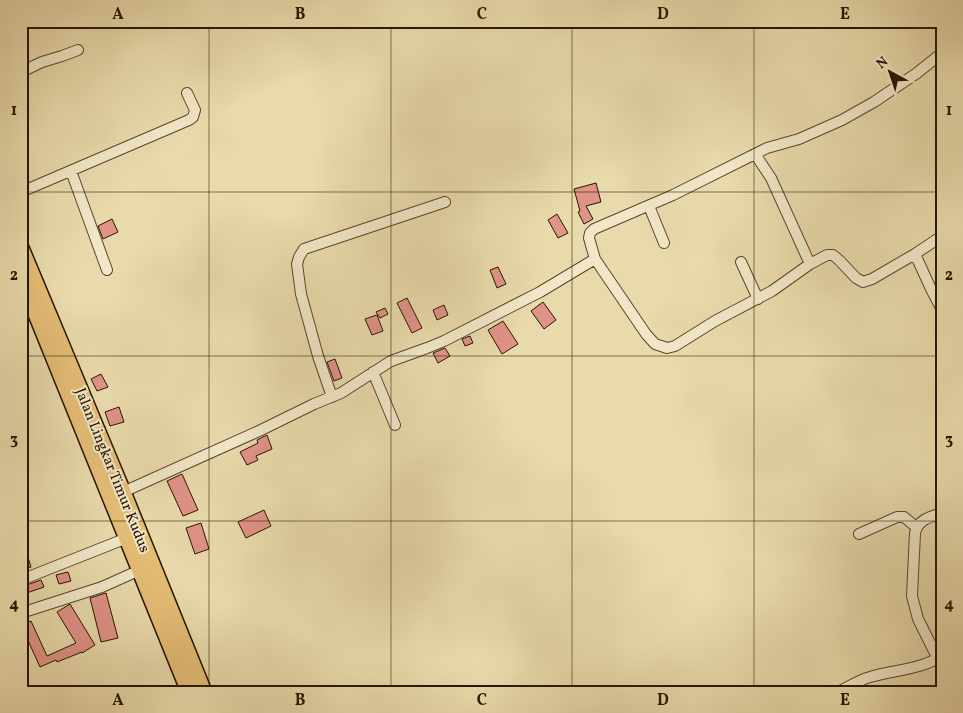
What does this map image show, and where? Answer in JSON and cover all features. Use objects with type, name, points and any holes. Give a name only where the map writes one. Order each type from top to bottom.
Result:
[{"type":"highway","name":"Jalan Lingkar Timur Kudus","points":[[21,248],[204,692]]},
{"type":"highway","name":"Jalan Lingkar Timur Kudus","points":[[21,277],[189,692]]},
{"type":"street","points":[[21,72],[42,62],[78,50]]},
{"type":"street","points":[[942,53],[874,102],[842,120],[800,139],[767,148],[698,184],[594,229],[590,233],[589,238],[595,259],[646,334],[655,344],[667,348],[676,346],[715,321],[772,291],[810,264],[827,255],[839,260],[862,282],[872,279],[942,236]]},
{"type":"street","points":[[21,192],[193,117],[195,110],[188,93]]},
{"type":"street","points":[[755,154],[771,178],[810,264]]},
{"type":"street","points":[[71,171],[107,270]]},
{"type":"street","points":[[332,397],[318,356],[301,294],[299,257],[304,249],[446,202]]},
{"type":"street","points":[[648,206],[664,243]]},
{"type":"street","points":[[915,254],[931,289],[941,305]]},
{"type":"street","points":[[123,492],[314,404],[342,393],[391,360],[444,341],[540,292],[595,259]]},
{"type":"street","points":[[741,262],[758,299]]},
{"type":"street","points":[[373,372],[395,425]]},
{"type":"street","points":[[838,692],[860,687],[870,677],[940,660],[918,619],[912,596],[916,527],[923,520],[942,513]]},
{"type":"street","points":[[859,534],[897,517],[904,517],[916,527]]},
{"type":"street","points":[[21,580],[127,538]]},
{"type":"street","points":[[21,612],[102,587],[140,570]]},
{"type":"building","points":[[596,183],[601,202],[586,206],[593,219],[584,224],[578,212],[580,211],[574,189]]},
{"type":"building","points":[[557,214],[568,233],[558,238],[548,220]]},
{"type":"building","points":[[112,219],[118,232],[103,239],[98,226]]},
{"type":"building","points":[[498,267],[506,284],[497,288],[490,270]]},
{"type":"building","points":[[407,298],[422,328],[412,333],[397,303]]},
{"type":"building","points":[[543,302],[556,320],[544,329],[531,311]]},
{"type":"building","points":[[444,305],[448,315],[437,320],[433,310]]},
{"type":"building","points":[[385,308],[388,314],[380,318],[376,312]]},
{"type":"building","points":[[377,315],[383,331],[372,335],[365,319]]},
{"type":"building","points":[[503,321],[518,344],[502,354],[488,330]]},
{"type":"building","points":[[470,336],[473,343],[465,346],[462,339]]},
{"type":"building","points":[[445,348],[450,356],[438,363],[433,353]]},
{"type":"building","points":[[335,359],[342,378],[334,381],[327,362]]},
{"type":"building","points":[[101,374],[108,387],[97,391],[91,379]]},
{"type":"building","points":[[119,407],[124,422],[110,426],[105,412]]},
{"type":"building","points":[[267,435],[272,449],[256,456],[258,460],[247,465],[240,452],[258,443],[257,440]]},
{"type":"building","points":[[182,474],[198,510],[183,516],[167,481]]},
{"type":"building","points":[[264,510],[271,526],[246,538],[238,522]]},
{"type":"building","points":[[201,523],[209,549],[195,554],[186,528]]},
{"type":"building","points":[[27,554],[31,567],[21,570],[21,556]]},
{"type":"building","points":[[68,572],[71,581],[59,584],[56,575]]},
{"type":"building","points":[[41,580],[44,587],[21,595],[21,587]]},
{"type":"building","points":[[106,593],[118,638],[101,642],[90,598]]},
{"type":"building","points":[[70,604],[95,645],[82,653],[57,662],[56,660],[40,667],[21,625],[31,621],[47,656],[76,643],[57,612]]}]
